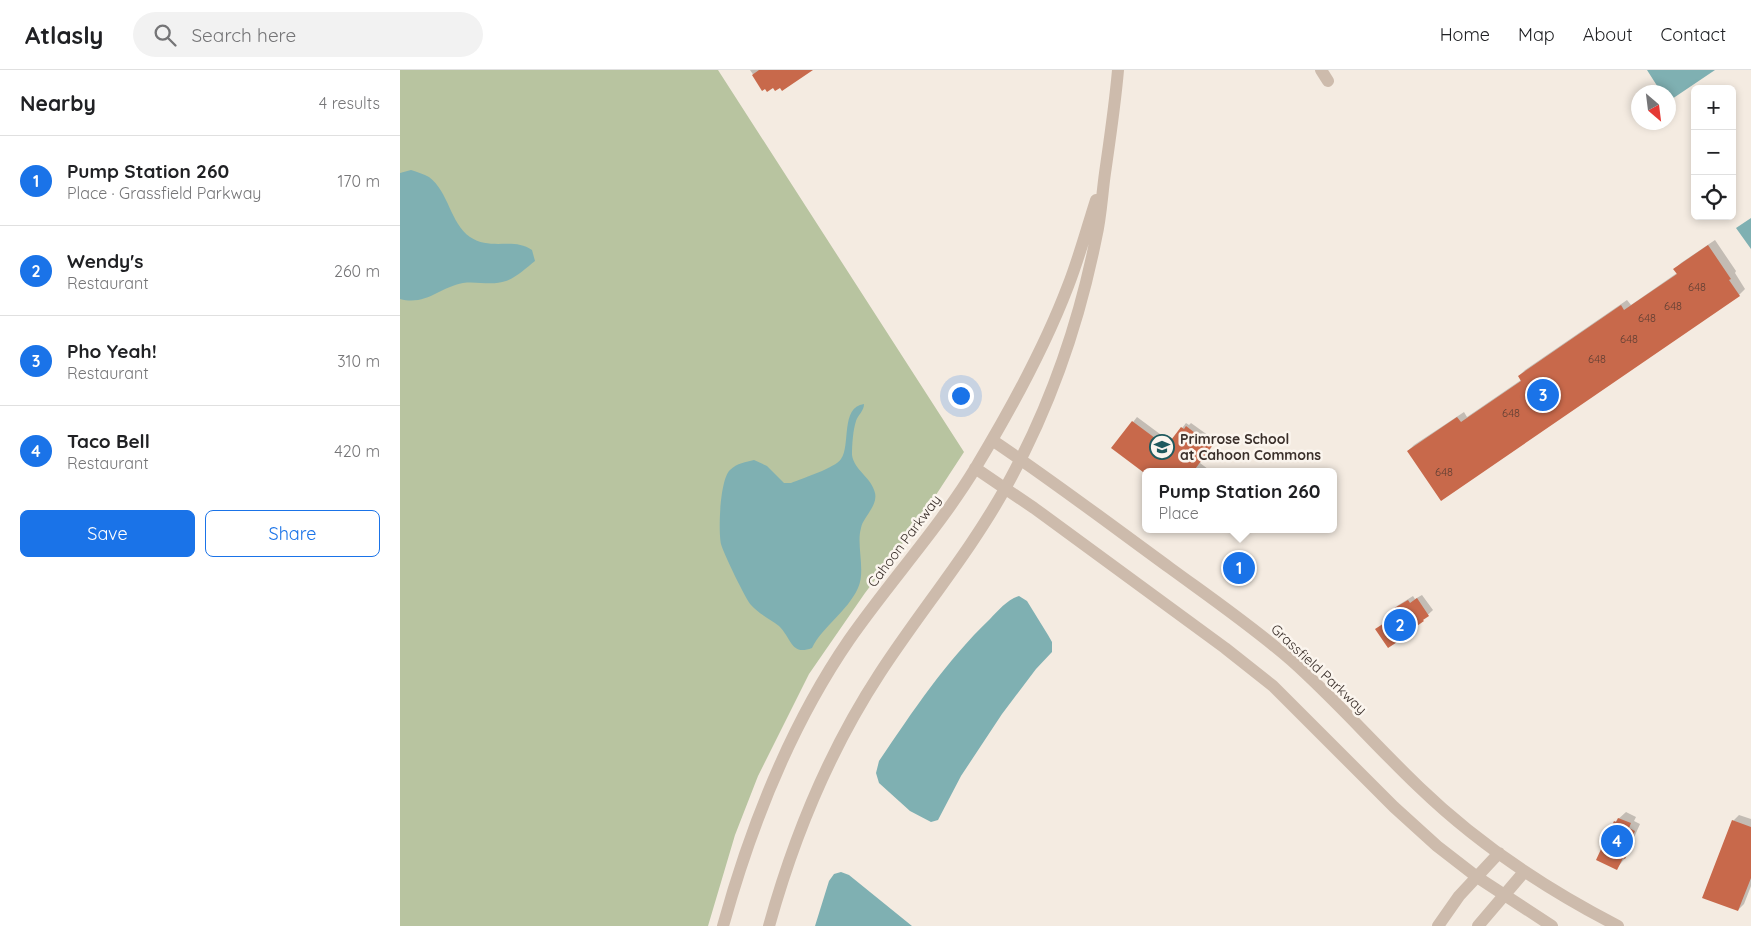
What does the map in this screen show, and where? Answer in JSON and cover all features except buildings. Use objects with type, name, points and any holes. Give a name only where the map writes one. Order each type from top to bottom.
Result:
[{"type":"street","name":"Cahoon Parkway","points":[[769,926],[781,884],[804,818],[847,728],[884,667],[963,554],[1005,488],[1021,459],[1044,407],[1070,338],[1097,237],[1105,171],[1112,134],[1118,70]]},
{"type":"street","points":[[1321,70],[1328,81]]},
{"type":"street","name":"Cahoon Parkway","points":[[723,926],[746,850],[769,789],[791,740],[813,699],[849,641],[932,530],[975,468],[1029,373],[1068,285],[1105,171]]},
{"type":"street","name":"Grassfield Parkway","points":[[992,440],[1021,459],[1276,648],[1331,698],[1420,788],[1472,833],[1524,872],[1618,926]]},
{"type":"street","points":[[975,468],[1225,648],[1266,681],[1306,718],[1400,813],[1437,846],[1477,877],[1552,926]]},
{"type":"street","points":[[1438,926],[1459,896],[1498,853]]},
{"type":"street","points":[[1478,926],[1524,872]]},
{"type":"green space","points":[[400,70],[718,70],[964,452],[915,527],[865,593],[809,674],[758,776],[735,835],[708,926],[400,926]]},
{"type":"water","points":[[1647,70],[1715,70],[1676,96],[1676,85],[1657,85]]},
{"type":"water","points":[[411,170],[429,177],[436,183],[458,224],[470,237],[486,243],[525,246],[532,250],[535,261],[518,275],[506,281],[463,283],[418,300],[400,299],[400,173]]},
{"type":"water","points":[[1751,218],[1751,249],[1736,228]]},
{"type":"water","points":[[864,404],[855,425],[852,455],[856,465],[873,488],[875,498],[862,524],[860,535],[860,581],[848,604],[822,633],[812,648],[800,650],[792,645],[779,626],[751,605],[730,565],[720,537],[724,483],[730,470],[742,463],[754,460],[767,466],[784,483],[791,483],[832,466],[841,459],[844,453],[847,428],[852,412]]},
{"type":"water","points":[[1019,596],[1027,601],[1048,635],[1052,642],[1052,652],[1036,669],[1002,714],[961,776],[938,820],[931,822],[910,811],[879,783],[876,773],[879,761],[931,687],[959,652],[1003,606]]},
{"type":"water","points":[[841,872],[849,875],[912,926],[815,926],[829,881],[834,874]]},
{"type":"place","name":"Pho Yeah!","points":[[1543,395]]},
{"type":"place","name":"Primrose School at Cahoon Commons","points":[[1162,447]]},
{"type":"place","name":"Pump Station 260","points":[[1239,568]]},
{"type":"place","name":"Wendy's","points":[[1400,625]]},
{"type":"place","name":"Taco Bell","points":[[1617,841]]}]
